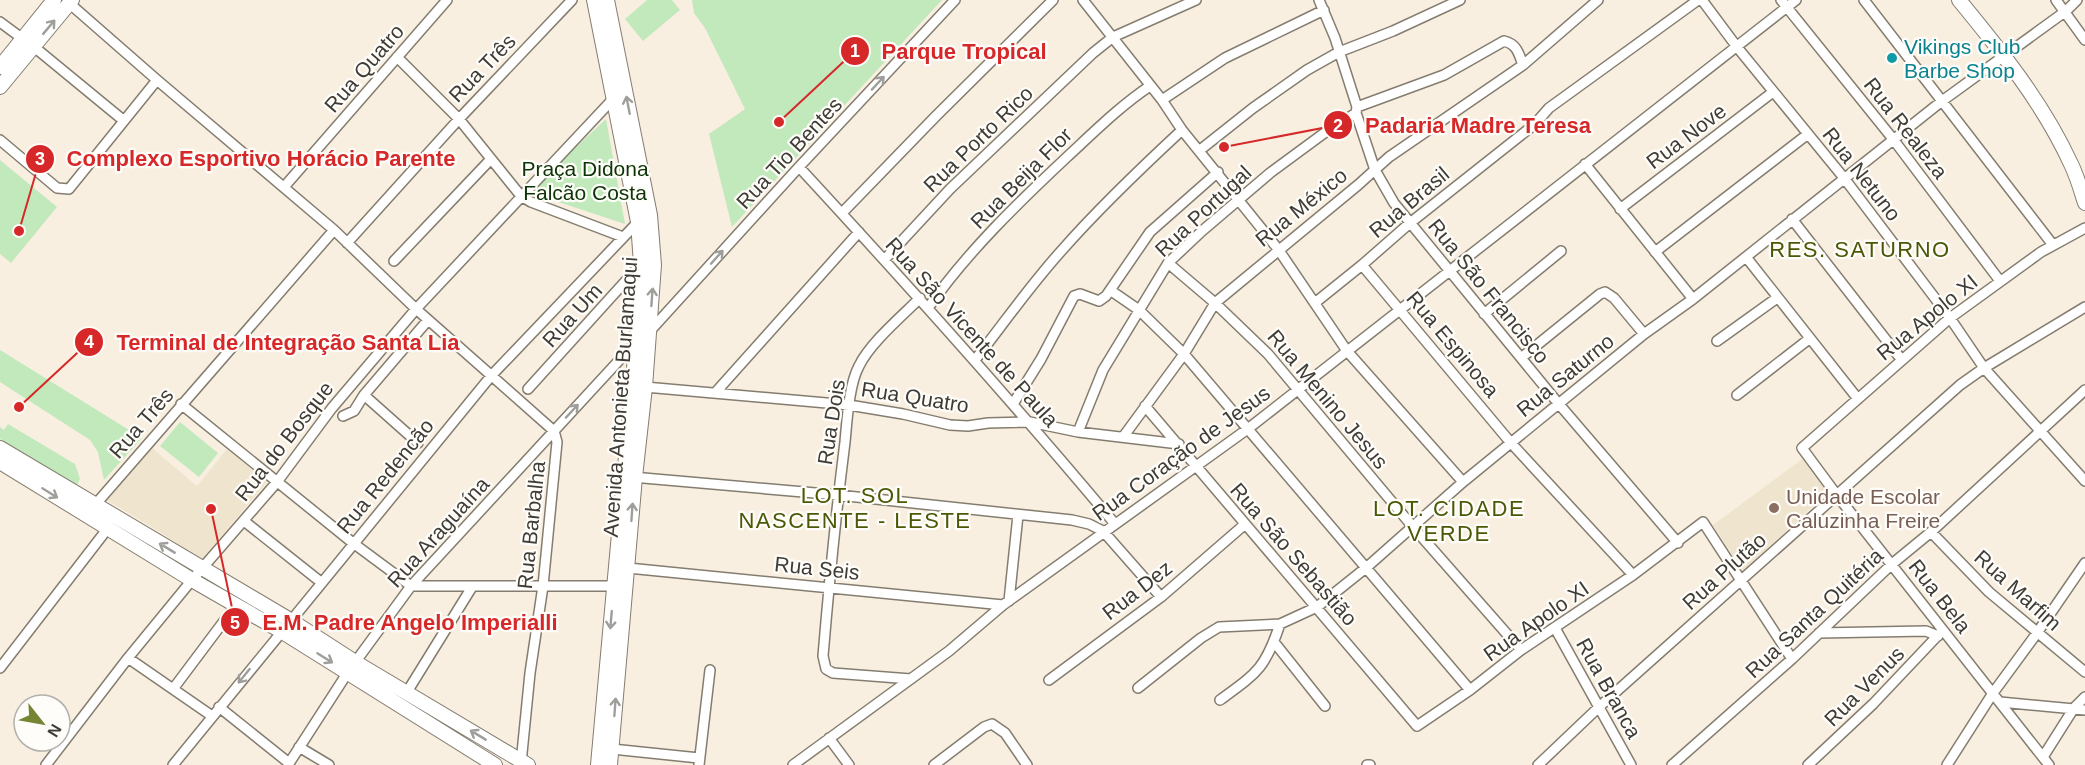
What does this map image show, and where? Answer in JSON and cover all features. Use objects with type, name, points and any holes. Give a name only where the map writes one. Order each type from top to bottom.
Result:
[{"type":"street","points":[[0,87],[54,0]]},
{"type":"street","name":"Rua Quatro","points":[[284,187],[447,0]]},
{"type":"street","name":"Rua Três","points":[[347,243],[459,119],[572,0]]},
{"type":"street","name":"Avenida Antonieta Burlamaqui","points":[[594,0],[613,99],[636,179]]},
{"type":"street","name":"Avenida Antonieta Burlamaqui","points":[[598,765],[628,568],[629,477],[645,387],[637,341],[641,264],[638,222],[640,199],[606,0]]},
{"type":"street","name":"Rua Tio Bentes","points":[[650,332],[799,167],[955,0]]},
{"type":"street","points":[[842,213],[1053,0]]},
{"type":"street","points":[[1083,0],[1162,100],[1182,130],[1278,249],[1347,351],[1463,482]]},
{"type":"street","name":"Rua Porto Rico","points":[[885,259],[958,180],[1093,52],[1113,37],[1196,0]]},
{"type":"street","name":"Rua São Francisco","points":[[1319,0],[1339,52],[1375,170],[1394,202],[1448,271],[1678,543]]},
{"type":"street","points":[[1200,150],[1278,89],[1339,52],[1460,0]]},
{"type":"street","name":"Rua México","points":[[1123,437],[1184,354],[1215,303],[1389,157],[1524,65],[1598,0]]},
{"type":"street","name":"Rua Netuno","points":[[1700,0],[1844,178],[1950,318],[1984,368],[2085,481]]},
{"type":"street","name":"Rua Brasil","points":[[1316,302],[1410,223],[1521,135],[1559,100],[1700,0]]},
{"type":"street","name":"Rua Coração de Jesus","points":[[793,765],[949,651],[1006,603],[1103,531],[1249,428],[1737,47],[1784,4],[1797,0]]},
{"type":"street","points":[[1864,0],[2053,245]]},
{"type":"street","points":[[1959,0],[2005,56],[2056,134],[2073,166],[2085,203]]},
{"type":"street","points":[[2056,0],[2085,40]]},
{"type":"street","name":"Rua Saturno","points":[[1138,688],[1201,638],[1219,627],[1280,624],[1317,607],[1367,567],[1463,482],[1644,334],[1693,299],[1942,101],[2066,11],[2077,0]]},
{"type":"street","points":[[0,67],[70,2],[156,80],[334,230],[428,320],[554,431]]},
{"type":"street","name":"Rua Realeza","points":[[1784,4],[1893,139],[2000,281]]},
{"type":"street","points":[[1162,100],[1225,58],[1324,10]]},
{"type":"street","points":[[0,22],[123,120]]},
{"type":"street","name":"Rua Portugal","points":[[1078,432],[1103,370],[1168,263],[1239,198],[1301,149],[1356,110],[1444,75],[1504,42],[1510,43],[1517,49],[1524,65]]},
{"type":"street","points":[[397,57],[459,119],[521,196],[531,202],[623,237]]},
{"type":"street","points":[[0,140],[57,188],[65,190],[75,183],[156,80]]},
{"type":"street","name":"Rua Beija Flor","points":[[928,308],[940,290],[1027,194],[1110,117],[1150,86]]},
{"type":"street","name":"Rua Nove","points":[[1620,209],[1773,92]]},
{"type":"street","name":"Rua do Bosque","points":[[46,765],[128,658],[277,482],[332,408],[416,309],[613,99]]},
{"type":"street","points":[[975,360],[1063,249],[1131,178],[1182,130]]},
{"type":"street","points":[[1655,252],[1808,134]]},
{"type":"street","points":[[394,261],[490,159]]},
{"type":"street","points":[[1585,164],[1693,299]]},
{"type":"street","name":"Rua São Vicente de Paula","points":[[799,167],[885,259],[1030,422],[1114,524]]},
{"type":"street","points":[[1013,404],[1041,359],[1071,299],[1080,294],[1099,301],[1110,290],[1150,232],[1218,172]]},
{"type":"street","name":"Avenida Antonieta Burlamaqui","points":[[610,765],[614,586],[629,477],[641,358],[650,332],[654,265],[650,215],[640,199]]},
{"type":"street","points":[[1792,219],[1901,359]]},
{"type":"street","name":"Rua Redencão","points":[[173,765],[491,376],[638,222]]},
{"type":"street","name":"Rua Apolo XI","points":[[1802,448],[1950,318],[2053,245],[2085,228]]},
{"type":"street","name":"Rua Três","points":[[95,505],[334,230]]},
{"type":"street","points":[[715,393],[859,232]]},
{"type":"street","points":[[1484,314],[1561,251]]},
{"type":"street","points":[[1746,257],[1858,399]]},
{"type":"street","name":"Rua Menino Jesus","points":[[1168,263],[1215,303],[1268,354],[1413,527],[1521,650]]},
{"type":"street","name":"Rua Um","points":[[528,389],[641,264]]},
{"type":"street","name":"Rua Espinosa","points":[[1362,265],[1511,443],[1633,575]]},
{"type":"street","points":[[1110,290],[1139,310],[1184,354],[1470,690]]},
{"type":"street","points":[[1521,358],[1600,294],[1609,293],[1644,334]]},
{"type":"street","name":"Rua Dois","points":[[910,680],[833,673],[826,669],[823,656],[838,495],[849,405],[858,366],[879,339],[920,298]]},
{"type":"street","points":[[1717,341],[1777,298]]},
{"type":"street","name":"Rua Plutão","points":[[1538,765],[1599,707],[1960,385],[2085,307]]},
{"type":"street","points":[[343,416],[354,411],[364,395],[428,320]]},
{"type":"street","points":[[637,341],[650,332]]},
{"type":"street","points":[[1737,395],[1809,339]]},
{"type":"street","name":"Rua Araguaína","points":[[289,764],[352,667],[411,586],[637,341]]},
{"type":"street","name":"Rua Quatro","points":[[645,387],[849,405],[959,425],[1030,422],[1078,432],[1179,444]]},
{"type":"street","name":"Rua Santa Quitéria","points":[[1672,765],[1792,659],[1892,564],[1931,532],[2085,390]]},
{"type":"street","points":[[364,395],[418,443]]},
{"type":"street","points":[[181,404],[353,543],[411,586],[614,586]]},
{"type":"street","name":"Rua São Sebastião","points":[[1145,406],[1417,726]]},
{"type":"street","name":"Rua Barbalha","points":[[523,764],[530,673],[543,586],[557,442],[554,431]]},
{"type":"street","points":[[0,448],[95,505],[197,575],[236,606],[286,626]]},
{"type":"street","name":"Rua Bela","points":[[1802,448],[1892,564],[1940,633],[2000,702],[2046,761]]},
{"type":"street","points":[[0,462],[108,528],[286,626],[352,667],[495,765]]},
{"type":"street","points":[[629,477],[838,495],[1072,520],[1089,524],[1103,531],[1161,597]]},
{"type":"street","points":[[75,509],[95,505]]},
{"type":"street","points":[[1006,603],[1018,515]]},
{"type":"street","points":[[244,521],[322,583]]},
{"type":"street","name":"Rua Apolo XI","points":[[1417,726],[1470,690],[1521,650],[1678,543],[1703,522],[1741,580]]},
{"type":"street","name":"Rua Dez","points":[[1050,680],[1161,597],[1244,525]]},
{"type":"street","points":[[0,668],[108,528]]},
{"type":"street","name":"Rua Marfim","points":[[1931,532],[1989,592],[2085,672]]},
{"type":"street","points":[[1947,765],[1992,693],[2085,563]]},
{"type":"street","name":"Rua Seis","points":[[628,568],[1006,603]]},
{"type":"street","points":[[1741,580],[1792,659]]},
{"type":"street","points":[[407,692],[472,586]]},
{"type":"street","points":[[173,689],[236,606]]},
{"type":"street","points":[[1220,700],[1256,673],[1265,661],[1280,624]]},
{"type":"street","name":"Rua Branca","points":[[1555,628],[1631,765]]},
{"type":"street","points":[[1819,633],[1926,631],[1940,633]]},
{"type":"street","name":"Rua Venus","points":[[1808,765],[1873,704],[1940,633]]},
{"type":"street","points":[[1274,642],[1325,706]]},
{"type":"street","points":[[128,658],[212,716]]},
{"type":"street","points":[[352,667],[407,692],[523,764]]},
{"type":"street","points":[[612,749],[699,761],[710,670]]},
{"type":"street","points":[[2046,761],[2074,708],[2085,696]]},
{"type":"street","points":[[2000,702],[2085,710]]},
{"type":"street","points":[[219,707],[289,764]]},
{"type":"street","points":[[934,765],[989,725],[995,725],[1005,733],[1027,765]]},
{"type":"street","points":[[829,738],[849,765]]},
{"type":"street","points":[[299,747],[328,765]]},
{"type":"shaded area","points":[[152,448],[197,486],[227,449],[267,482],[201,560],[107,500]]},
{"type":"shaded area","name":"Unidade Escolar Caluzinha Freire","points":[[1805,457],[1829,491],[1743,571],[1713,525]]},
{"type":"green space","points":[[647,0],[672,0],[680,10],[643,41],[625,19]]},
{"type":"green space","points":[[692,0],[942,0],[732,227],[709,134],[745,109],[705,28],[694,13]]},
{"type":"green space","name":"Praça Didona Falcão Costa","points":[[606,119],[625,224],[528,192]]},
{"type":"green space","points":[[0,160],[57,207],[11,263],[0,254]]},
{"type":"green space","points":[[0,350],[142,438],[104,480],[98,452],[90,440],[0,382]]},
{"type":"green space","points":[[180,422],[218,453],[199,477],[160,446]]},
{"type":"green space","points":[[8,424],[75,464],[80,479],[77,485],[0,439],[0,427],[4,430]]},
{"type":"place","name":"Vikings Club Barbe Shop","points":[[1892,58]]},
{"type":"place","name":"Parque Tropical","points":[[779,122]]},
{"type":"place","name":"Padaria Madre Teresa","points":[[1224,147]]},
{"type":"place","name":"Complexo Esportivo Horácio Parente","points":[[19,231]]},
{"type":"place","name":"Terminal de Integração Santa Lia","points":[[19,407]]},
{"type":"place","name":"Unidade Escolar Caluzinha Freire","points":[[1774,508]]},
{"type":"place","name":"E.M. Padre Angelo Imperialli","points":[[211,509]]},
{"type":"district","name":"RES. SATURNO","points":[[1860,249]]},
{"type":"district","name":"LOT. SOL NASCENTE - LESTE","points":[[855,508]]},
{"type":"district","name":"LOT. CIDADE VERDE","points":[[1449,520]]}]
